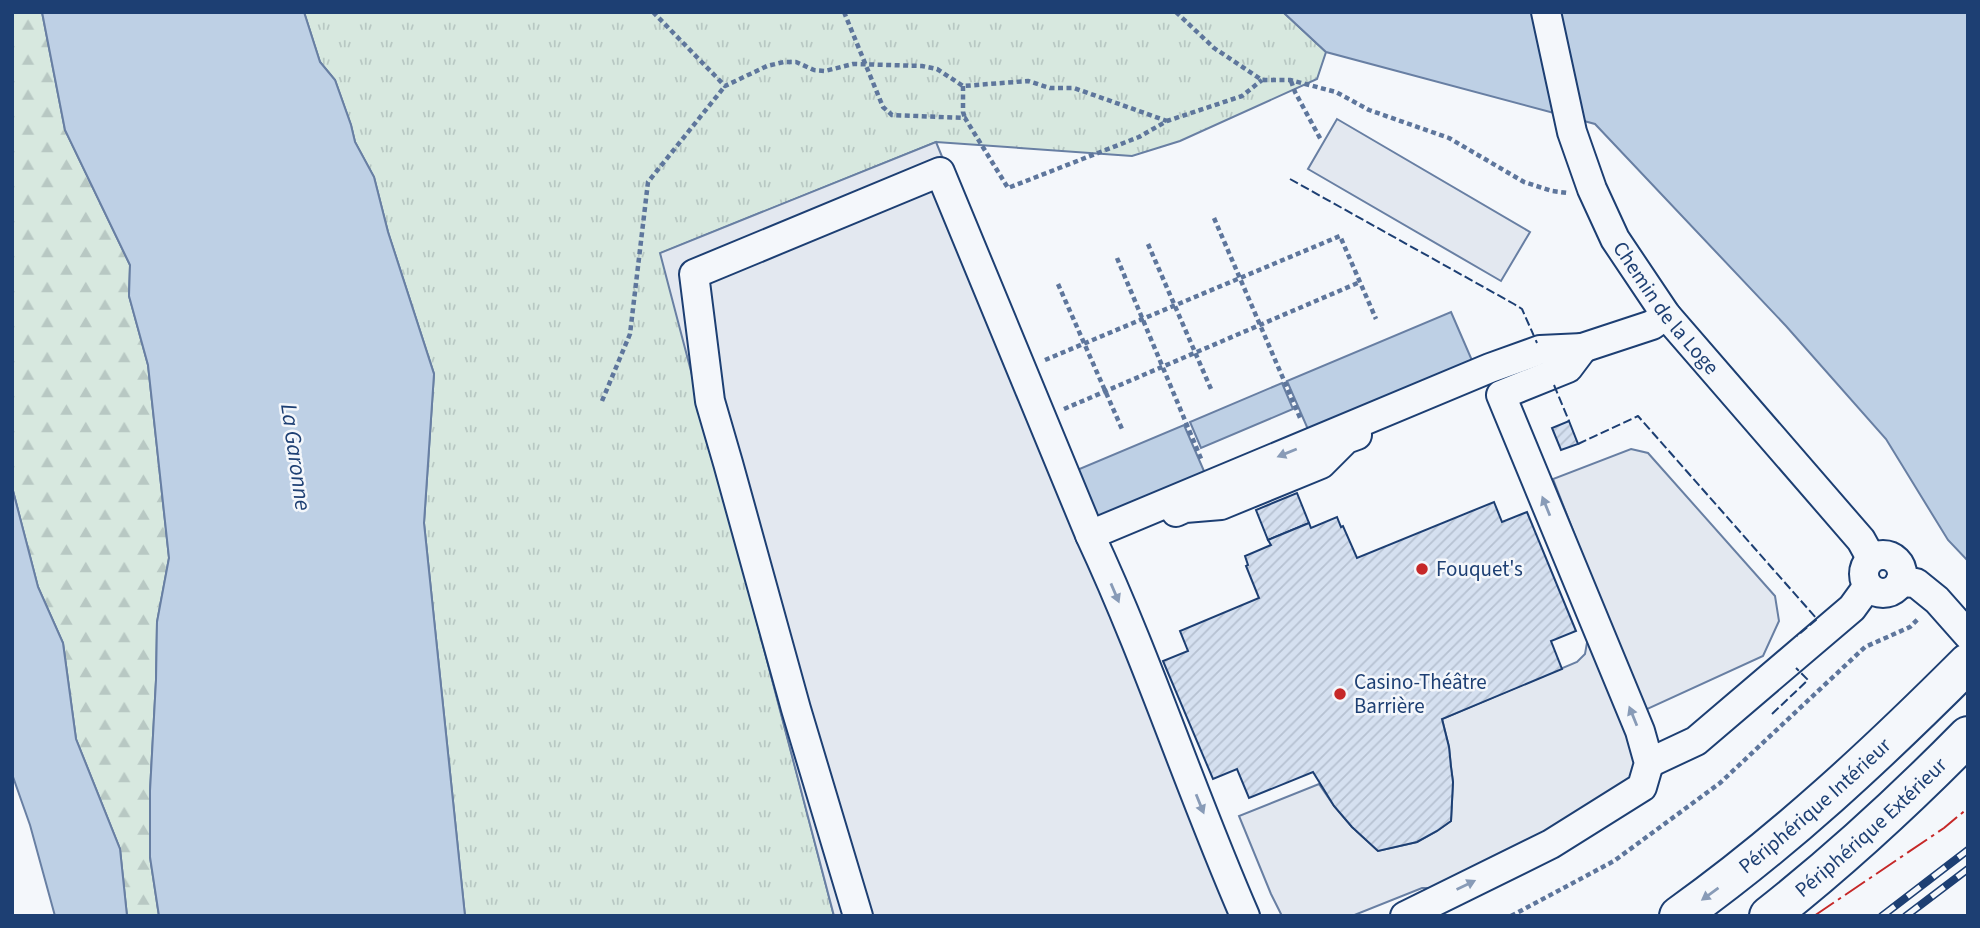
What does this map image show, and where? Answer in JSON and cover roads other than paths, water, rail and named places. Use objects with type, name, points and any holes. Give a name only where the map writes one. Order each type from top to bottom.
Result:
[{"type":"highway","name":"Périphérique Intérieur","points":[[1679,916],[1767,850],[1807,816],[1956,674]]},
{"type":"highway","name":"Périphérique Extérieur","points":[[1769,916],[1821,875],[1968,736]]},
{"type":"street","name":"Chemin de la Loge","points":[[1546,12],[1572,132],[1592,189],[1615,239],[1666,315],[1861,540],[1871,558]]},
{"type":"street","points":[[858,916],[796,709],[710,401],[694,274],[940,172],[1170,726],[1245,916]]},
{"type":"street","points":[[1093,540],[1185,508],[1222,505],[1321,464],[1346,439],[1495,381],[1541,350],[1583,348],[1652,325],[1666,315]]},
{"type":"street","points":[[1093,540],[1212,484],[1311,443],[1495,381]]},
{"type":"street","points":[[1405,916],[1551,844],[1642,787],[1649,763],[1635,720],[1495,381]]},
{"type":"street","points":[[1883,554],[1895,558],[1902,570],[1900,582],[1891,591],[1879,593],[1864,580],[1866,564],[1871,558],[1883,554]]},
{"type":"street","points":[[1900,582],[1916,583],[1937,600],[1968,635]]},
{"type":"street","points":[[1649,763],[1696,741],[1852,608],[1868,586]]},
{"type":"water","name":"La Garonne","points":[[42,12],[304,12],[320,62],[335,80],[355,142],[374,177],[388,232],[434,374],[424,523],[465,916],[159,916],[150,857],[150,791],[157,622],[169,558],[148,365],[129,296],[130,265],[65,130]]},
{"type":"water","points":[[1283,12],[1968,12],[1968,561],[1948,540],[1886,439],[1786,326],[1595,124],[1326,52]]},
{"type":"water","points":[[1451,312],[1474,365],[1310,434],[1287,381]]},
{"type":"water","points":[[1282,383],[1293,409],[1201,448],[1190,422]]},
{"type":"water","points":[[1184,425],[1207,478],[1099,523],[1077,470]]},
{"type":"water","points":[[12,487],[38,587],[63,643],[76,739],[120,849],[127,916],[55,916],[30,825],[12,774]]},
{"type":"railway","points":[[1882,916],[1968,850]]},
{"type":"railway","points":[[1906,916],[1968,869]]},
{"type":"place","name":"Fouquet's","points":[[1422,569]]},
{"type":"place","name":"Casino-Théâtre Barrière","points":[[1340,694]]}]
